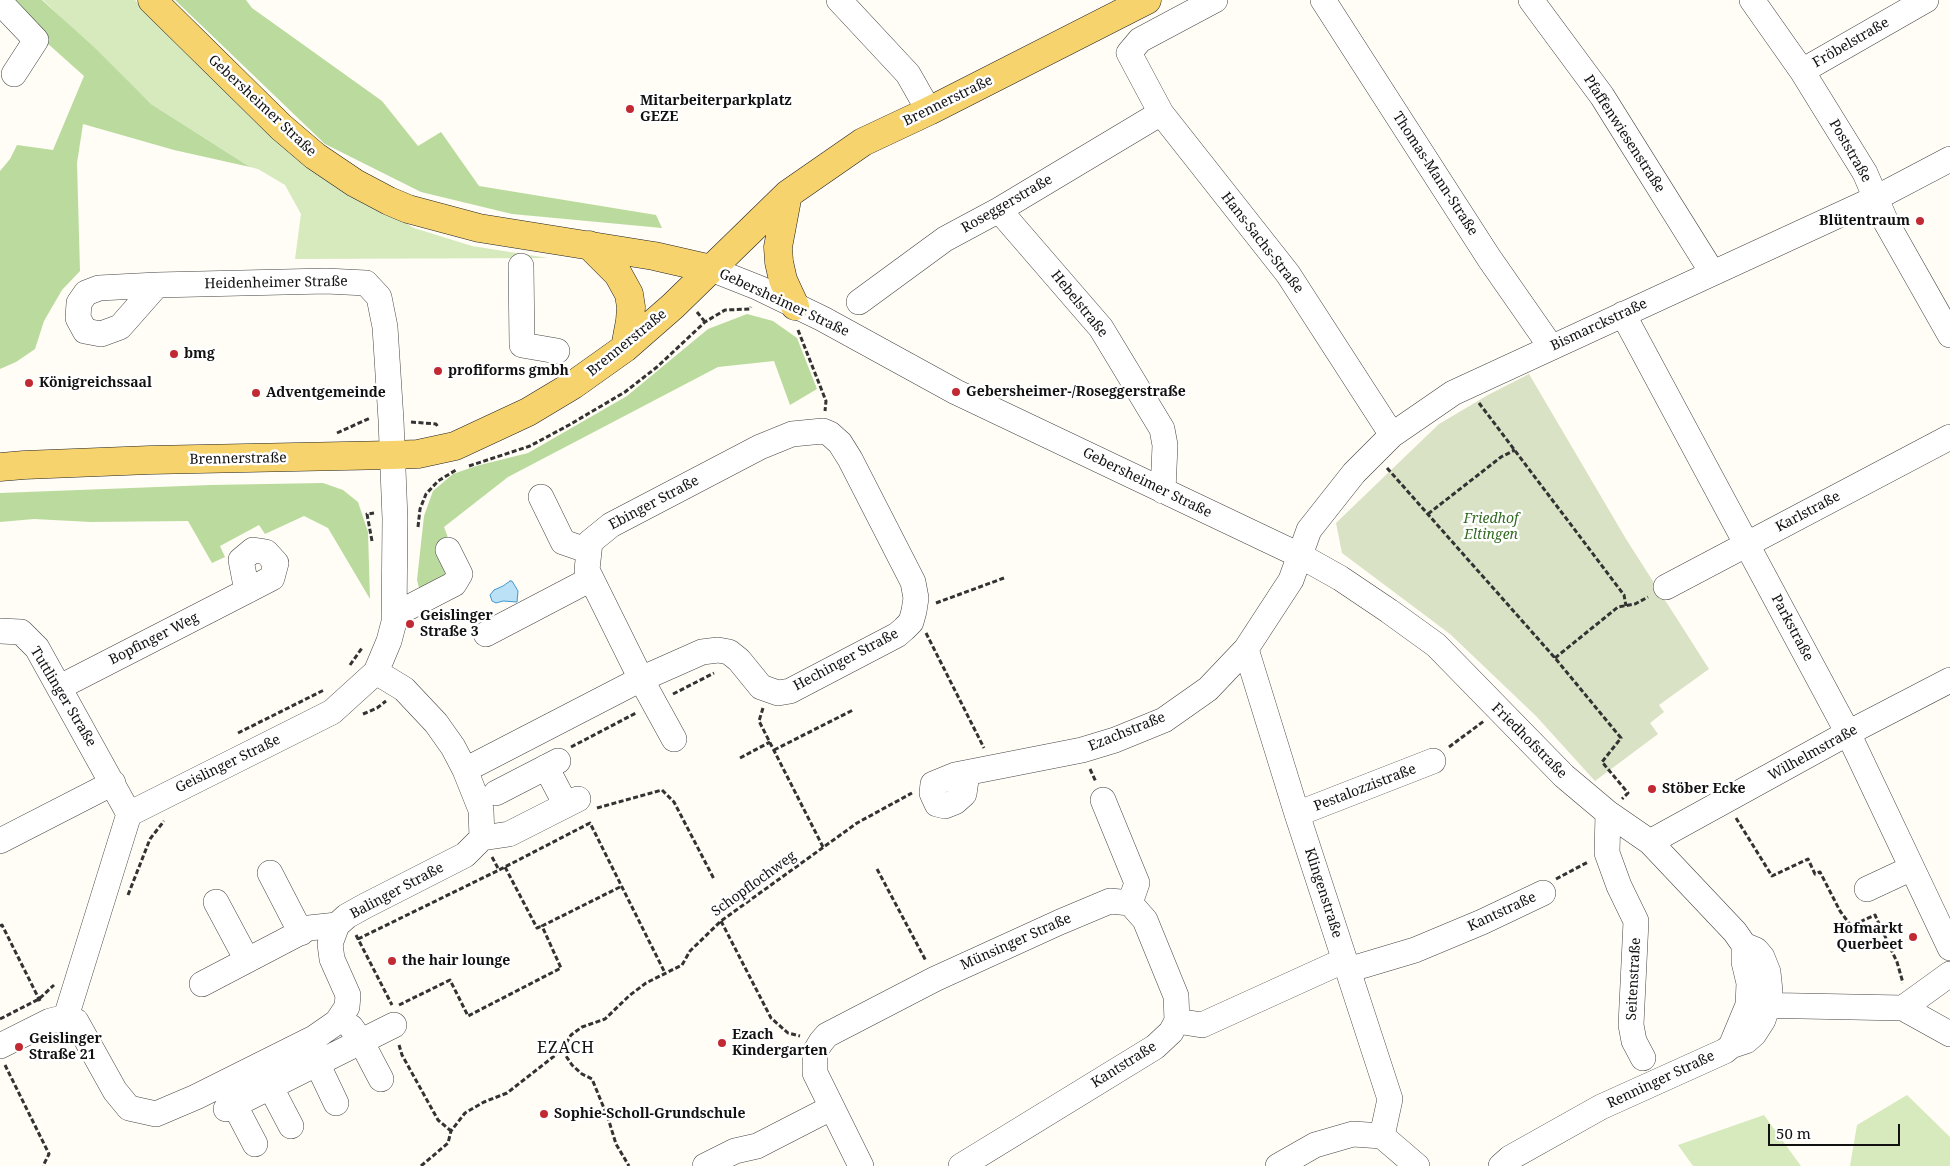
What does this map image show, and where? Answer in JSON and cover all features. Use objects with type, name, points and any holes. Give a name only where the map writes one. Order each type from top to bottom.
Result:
[{"type":"main road","name":"Gebersheimer Straße","points":[[152,0],[281,128],[315,156],[355,183],[408,209],[479,228],[654,256],[711,269]]},
{"type":"main road","name":"Brennerstraße","points":[[0,467],[141,460],[418,454],[446,449],[528,412],[573,385],[625,348],[672,306],[788,194],[862,142],[929,111],[1148,0]]},
{"type":"main road","points":[[788,194],[778,246],[780,270],[795,306]]},
{"type":"main road","points":[[589,245],[618,274],[628,294],[631,308],[625,348]]},
{"type":"street","points":[[839,0],[908,74],[929,111]]},
{"type":"street","name":"Hans-Sachs-Straße","points":[[1215,0],[1140,40],[1129,53],[1161,114],[1288,274],[1392,435]]},
{"type":"street","name":"Thomas-Mann-Straße","points":[[1323,0],[1489,258],[1551,347]]},
{"type":"street","name":"Pfaffenwiesenstraße","points":[[1532,0],[1602,96],[1712,272]]},
{"type":"street","name":"Poststraße","points":[[1752,0],[1802,71],[1866,173],[1886,222],[1950,335]]},
{"type":"street","points":[[0,2],[36,40],[14,74]]},
{"type":"street","name":"Fröbelstraße","points":[[1802,71],[1917,2]]},
{"type":"street","name":"Roseggerstraße","points":[[859,302],[946,239],[999,210],[1161,114]]},
{"type":"street","name":"Bismarckstraße","points":[[1299,555],[1309,530],[1354,472],[1392,435],[1453,392],[1876,198],[1950,158]]},
{"type":"street","name":"Hebelstraße","points":[[999,210],[1101,328],[1162,429],[1165,445],[1163,491]]},
{"type":"street","points":[[520,266],[522,345],[557,351]]},
{"type":"street","name":"Gebersheimer Straße","points":[[711,269],[759,288],[839,328],[956,392],[1299,555]]},
{"type":"street","name":"Heidenheimer Straße","points":[[157,285],[326,281],[366,283],[379,297],[385,327],[392,455]]},
{"type":"street","name":"Parkstraße","points":[[1623,314],[1848,733],[1950,948]]},
{"type":"street","points":[[823,431],[830,434],[840,444],[850,459],[912,582],[916,598],[912,617]]},
{"type":"street","name":"Ebinger Straße","points":[[589,550],[590,542],[611,525],[760,447],[792,434],[823,431]]},
{"type":"street","name":"Karlstraße","points":[[1666,586],[1950,437]]},
{"type":"street","name":"Geislinger Straße","points":[[129,814],[332,712],[376,672],[389,641],[394,615],[395,519],[392,455]]},
{"type":"street","points":[[541,497],[563,542],[589,550],[587,570],[591,579],[641,679],[674,739]]},
{"type":"street","points":[[394,615],[454,584],[460,574],[448,550]]},
{"type":"street","name":"Ezachstraße","points":[[933,784],[932,793],[937,804],[945,806],[955,802],[964,794],[967,772],[1082,750],[1164,720],[1208,689],[1246,649],[1291,580],[1299,555]]},
{"type":"street","name":"Friedhofstraße","points":[[1299,555],[1356,589],[1436,645],[1564,776],[1608,813],[1650,842],[1735,932],[1744,945],[1744,962],[1749,983],[1758,1005]]},
{"type":"street","points":[[486,634],[591,579]]},
{"type":"street","name":"Bopfinger Weg","points":[[60,687],[247,591]]},
{"type":"street","name":"Hechinger Straße","points":[[768,691],[778,693],[790,690],[897,635],[912,617]]},
{"type":"street","name":"Tuttlinger Straße","points":[[0,632],[21,632],[37,648],[129,814]]},
{"type":"street","name":"Klingenstraße","points":[[1246,649],[1297,814],[1390,1099],[1382,1136]]},
{"type":"street","points":[[465,770],[641,679],[702,652],[718,650],[729,652],[739,660],[761,687],[768,691]]},
{"type":"street","points":[[376,672],[404,689],[436,723],[453,747],[465,770],[481,810],[482,838],[509,834],[579,804],[552,764],[496,793]]},
{"type":"street","name":"Wilhelmstraße","points":[[1650,842],[1848,733],[1950,680]]},
{"type":"street","name":"Pestalozzistraße","points":[[1297,814],[1433,761]]},
{"type":"street","points":[[0,841],[113,783]]},
{"type":"street","points":[[1103,800],[1137,883],[1130,903],[1145,920],[1176,996],[1177,1021]]},
{"type":"street","name":"Seitenstraße","points":[[1608,813],[1606,852],[1619,886],[1636,921],[1631,1025],[1634,1041],[1643,1058]]},
{"type":"street","points":[[58,1019],[129,814]]},
{"type":"street","name":"Balinger Straße","points":[[342,1014],[347,1007],[348,995],[332,958],[330,944],[337,924],[347,916],[465,855],[482,838]]},
{"type":"street","points":[[1867,889],[1912,868]]},
{"type":"street","points":[[270,873],[301,933]]},
{"type":"street","name":"Kantstraße","points":[[961,1166],[1155,1047],[1171,1032],[1177,1021],[1202,1025],[1347,965],[1415,950],[1482,922],[1543,893]]},
{"type":"street","name":"Münsinger Straße","points":[[821,1042],[827,1035],[935,979],[1110,901],[1130,903]]},
{"type":"street","points":[[216,902],[247,960]]},
{"type":"street","points":[[202,984],[309,928],[337,924]]},
{"type":"street","points":[[1906,1006],[1950,974]]},
{"type":"street","points":[[1758,1005],[1906,1006],[1950,1034]]},
{"type":"street","name":"Renninger Straße","points":[[1501,1166],[1510,1158],[1601,1108],[1725,1051],[1731,1046],[1758,1005]]},
{"type":"street","points":[[1,1053],[58,1019],[76,1021],[115,1091],[129,1108],[156,1114],[196,1097],[314,1038],[337,1022],[342,1014],[361,1041],[381,1079]]},
{"type":"street","points":[[255,1144],[230,1107],[361,1041],[393,1017]]},
{"type":"street","points":[[821,1042],[816,1052],[815,1074],[861,1166]]},
{"type":"street","points":[[317,1063],[336,1103]]},
{"type":"street","points":[[270,1086],[291,1126]]},
{"type":"street","points":[[705,1166],[735,1151],[757,1146],[831,1108]]},
{"type":"street","points":[[1278,1166],[1315,1145],[1353,1134],[1382,1136],[1417,1166]]},
{"type":"path","points":[[795,306],[798,333],[826,401],[823,431]]},
{"type":"path","points":[[1466,386],[1624,595],[1626,606]]},
{"type":"path","points":[[1428,514],[1501,457],[1515,450]]},
{"type":"path","points":[[1374,453],[1555,658],[1621,738],[1602,762],[1628,793],[1608,813]]},
{"type":"path","points":[[993,768],[923,626],[912,617],[1004,578]]},
{"type":"path","points":[[1555,658],[1618,607],[1635,604],[1666,586]]},
{"type":"path","points":[[768,691],[759,721],[823,847]]},
{"type":"path","points":[[774,750],[854,710]]},
{"type":"path","points":[[1433,761],[1445,749],[1498,710]]},
{"type":"path","points":[[740,758],[770,742]]},
{"type":"path","points":[[1082,750],[1103,800]]},
{"type":"path","name":"Schopflochweg","points":[[421,1166],[448,1143],[451,1131],[465,1113],[484,1102],[507,1093],[562,1050],[571,1035],[582,1027],[605,1019],[630,995],[646,984],[682,965],[690,951],[721,920],[857,824],[912,793],[933,784]]},
{"type":"path","points":[[579,804],[662,790],[674,802],[714,879]]},
{"type":"path","points":[[1725,801],[1772,876],[1808,860],[1815,874],[1820,872],[1840,911],[1851,926],[1875,915],[1897,962],[1906,1006]]},
{"type":"path","points":[[358,939],[590,823],[665,974]]},
{"type":"path","points":[[482,838],[499,870]]},
{"type":"path","points":[[1543,893],[1557,879],[1606,852]]},
{"type":"path","points":[[505,867],[537,928],[622,886]]},
{"type":"path","points":[[878,869],[935,979]]},
{"type":"path","points":[[721,920],[771,1018],[788,1033],[821,1042]]},
{"type":"path","points":[[0,926],[2,925],[58,1019]]},
{"type":"path","points":[[393,1017],[450,980],[468,1016],[561,968],[542,926]]},
{"type":"path","points":[[562,1050],[572,1065],[582,1074],[592,1079],[608,1118],[616,1144],[629,1166]]},
{"type":"path","points":[[1,1053],[49,1154],[43,1166]]},
{"type":"green space","points":[[5,0],[42,0],[96,49],[151,104],[250,167],[174,150],[83,124],[77,163],[80,271],[62,290],[44,321],[35,349],[16,362],[0,369],[0,171],[10,159],[17,145],[53,150],[84,76],[18,17]]},
{"type":"green space","points":[[43,0],[135,0],[213,79],[328,178],[414,228],[472,246],[548,258],[295,259],[301,214],[285,185],[258,169],[250,167],[151,104]]},
{"type":"green space","points":[[175,0],[246,0],[252,8],[382,101],[418,146],[441,132],[479,186],[656,215],[662,228],[512,214],[421,192],[325,144]]},
{"type":"green space","points":[[747,314],[773,321],[797,338],[817,389],[790,405],[774,361],[718,367],[508,477],[444,527],[450,543],[453,575],[421,596],[417,580],[424,516],[433,491],[453,474],[476,466],[528,453],[627,396],[708,329]]},
{"type":"green space","name":"Friedhof Eltingen","points":[[1529,374],[1626,539],[1709,669],[1659,705],[1664,712],[1650,723],[1658,734],[1595,781],[1536,716],[1450,634],[1342,553],[1336,523],[1439,424],[1488,395]]},
{"type":"green space","points":[[323,483],[343,490],[358,502],[368,532],[370,599],[328,528],[304,516],[265,534],[259,525],[220,546],[225,557],[212,563],[188,521],[91,522],[34,519],[0,522],[0,493]]},
{"type":"green space","points":[[1907,1095],[1950,1137],[1950,1166],[1850,1166],[1857,1125]]},
{"type":"green space","points":[[1764,1115],[1801,1166],[1693,1166],[1678,1145]]},
{"type":"water","points":[[512,581],[518,591],[517,602],[503,601],[496,603],[492,601],[490,595],[494,590]]},
{"type":"place","name":"Mitarbeiterparkplatz GEZE","points":[[630,109]]},
{"type":"place","name":"Blütentraum","points":[[1920,221]]},
{"type":"place","name":"bmg","points":[[174,354]]},
{"type":"place","name":"profiforms gmbh","points":[[438,371]]},
{"type":"place","name":"Königreichssaal","points":[[29,383]]},
{"type":"place","name":"Gebersheimer-/Roseggerstraße","points":[[956,392]]},
{"type":"place","name":"Adventgemeinde","points":[[256,393]]},
{"type":"place","name":"Geislinger Straße 3","points":[[410,624]]},
{"type":"place","name":"Stöber Ecke","points":[[1652,789]]},
{"type":"place","name":"Hofmarkt Querbeet","points":[[1913,937]]},
{"type":"place","name":"the hair lounge","points":[[392,961]]},
{"type":"place","name":"Ezach Kindergarten","points":[[722,1043]]},
{"type":"place","name":"Geislinger Straße 21","points":[[19,1047]]},
{"type":"place","name":"Sophie-Scholl-Grundschule","points":[[544,1114]]},
{"type":"district","name":"EZACH","points":[[566,1048]]}]
